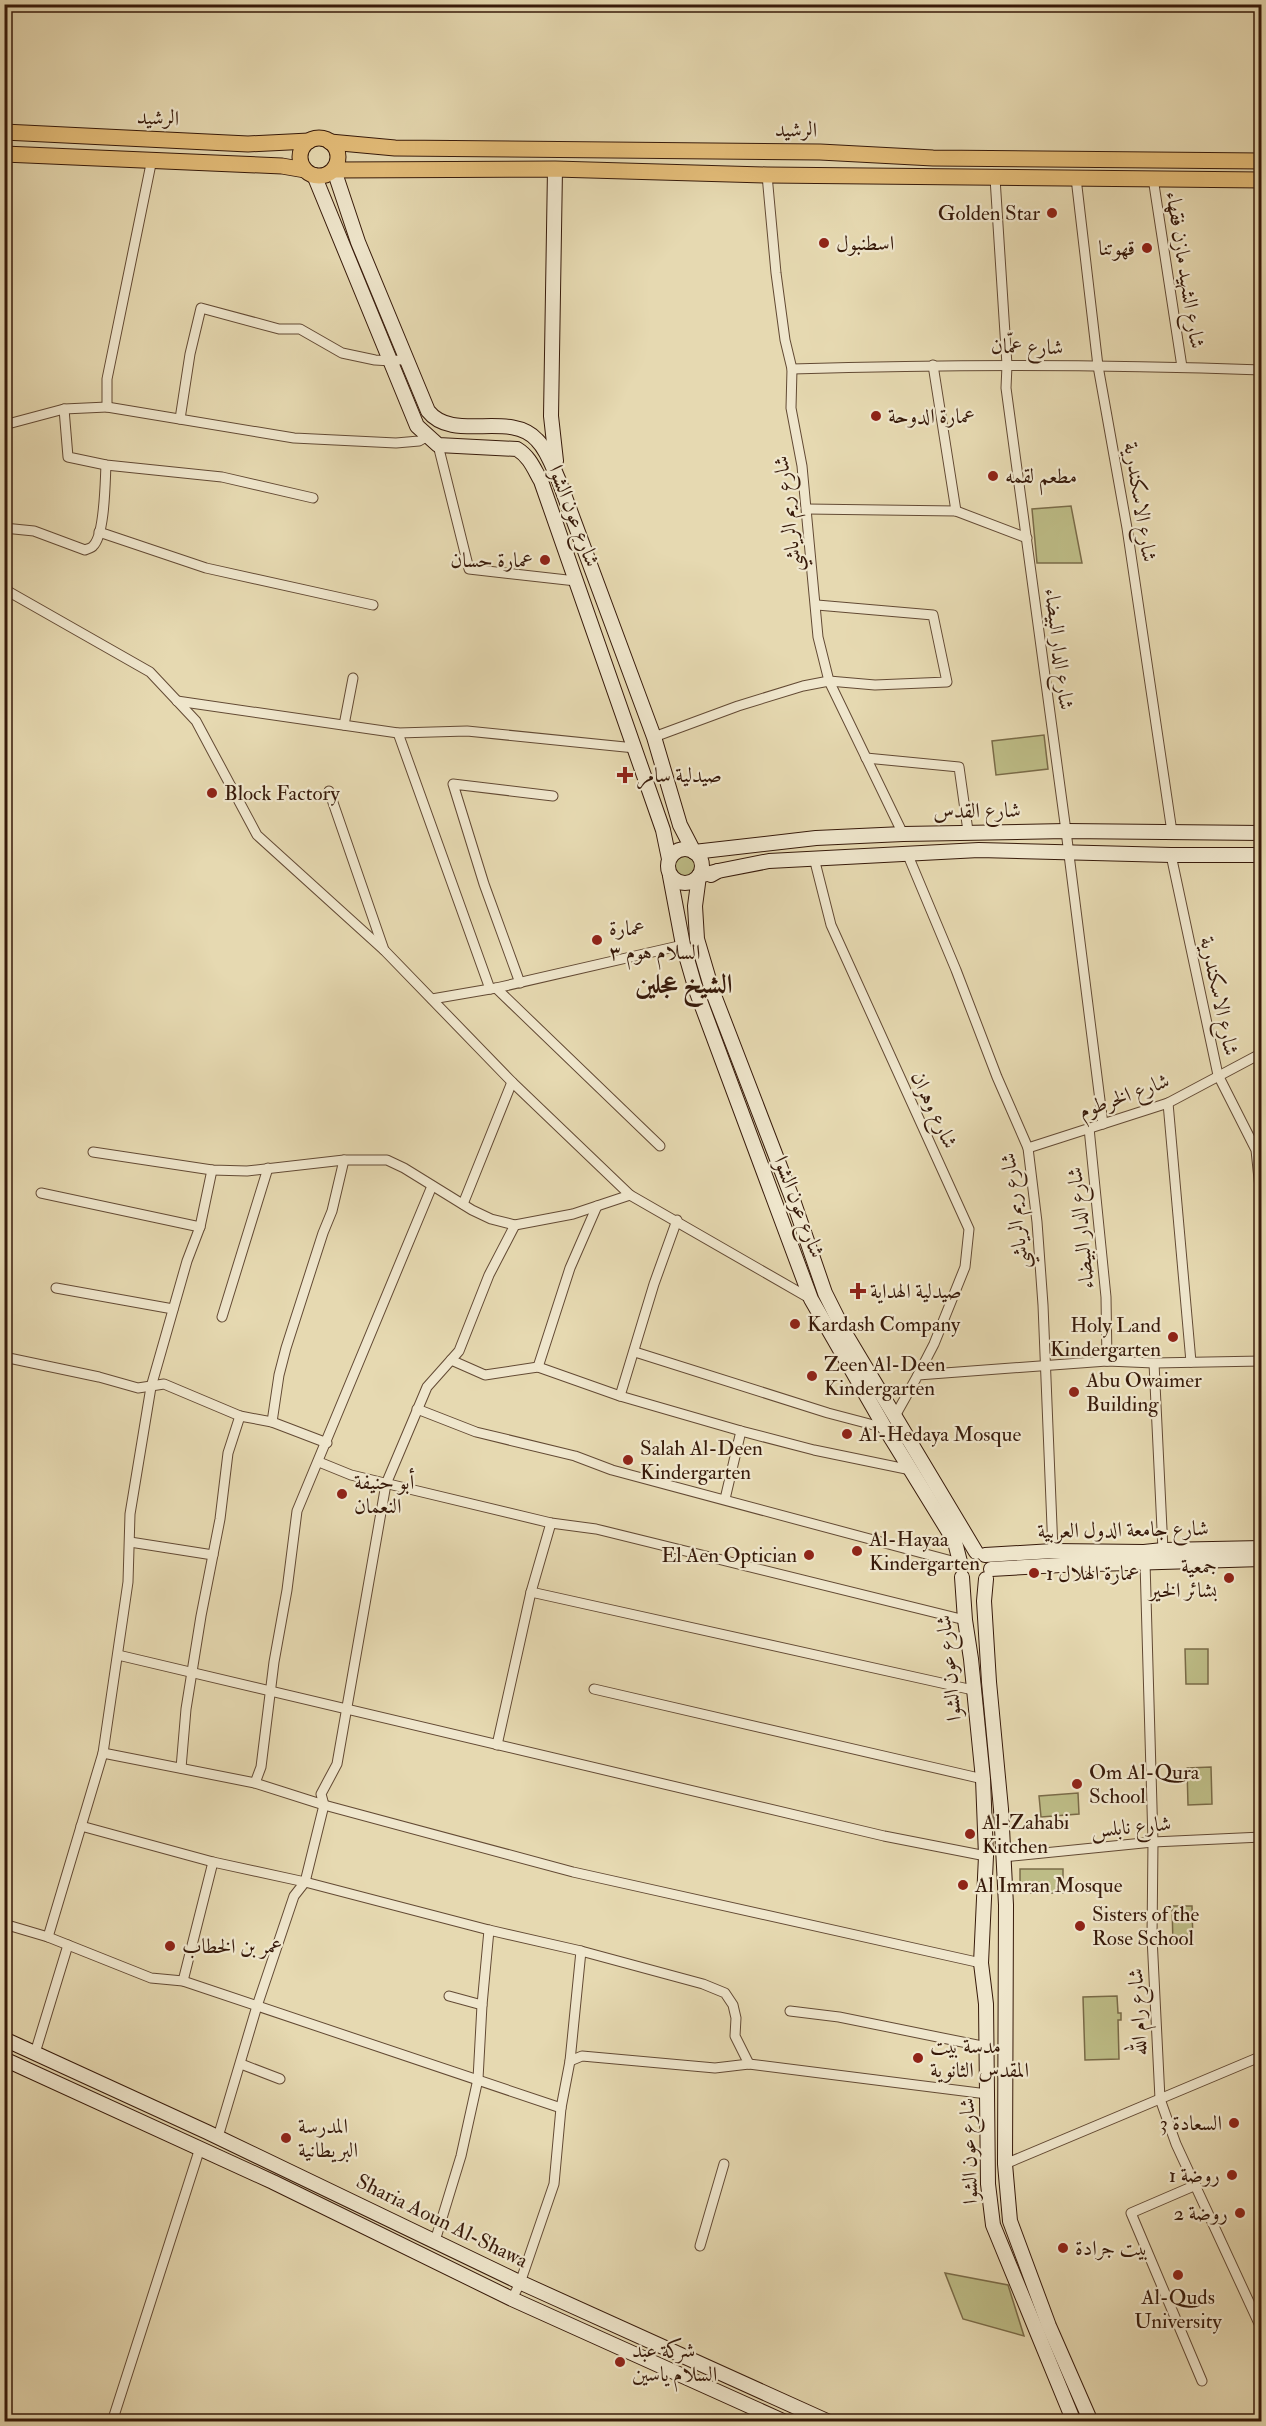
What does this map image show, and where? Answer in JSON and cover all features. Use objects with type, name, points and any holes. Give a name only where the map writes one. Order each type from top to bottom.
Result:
[{"type":"main road","name":"الرشيد","points":[[4,132],[248,144],[309,141]]},
{"type":"main road","points":[[433,441],[417,426],[301,154],[309,141],[320,138],[330,141],[338,155],[334,170],[358,242],[428,411],[437,420],[450,424],[518,428],[542,424],[551,416]]},
{"type":"main road","name":"الرشيد","points":[[330,141],[395,148],[820,152],[933,158],[1262,161]]},
{"type":"main road","name":"الرشيد","points":[[4,154],[282,166],[309,172]]},
{"type":"main road","points":[[309,172],[325,176],[334,170],[555,169],[767,175],[1262,180]]},
{"type":"main road","name":"شارع عون الشوا","points":[[555,169],[552,445],[560,481],[654,737],[683,832],[694,852]]},
{"type":"main road","name":"شارع عون الشوا","points":[[518,428],[537,439],[560,481]]},
{"type":"main road","name":"شارع عون الشوا","points":[[433,441],[517,449],[526,455],[541,481],[663,830],[669,859]]},
{"type":"main road","name":"شارع القدس","points":[[694,852],[816,838],[968,831],[1262,832]]},
{"type":"main road","points":[[683,832],[698,844],[714,851]]},
{"type":"main road","points":[[683,849],[694,852],[701,860],[699,876],[684,884],[674,880],[670,876],[667,864],[669,859],[677,851],[683,849]]},
{"type":"main road","name":"شارع القدس","points":[[699,876],[770,861],[979,850],[1262,855]]},
{"type":"main road","points":[[696,893],[708,878],[718,871]]},
{"type":"main road","name":"شارع عون الشوا","points":[[670,876],[682,945],[696,990],[811,1299],[885,1428],[955,1542],[956,1561]]},
{"type":"main road","name":"شارع عون الشوا","points":[[699,876],[696,893],[697,939],[712,990],[794,1203],[825,1293],[845,1333],[981,1553]]},
{"type":"main road","name":"شارع جامعة الدول العربية","points":[[981,1553],[1144,1552],[1262,1548]]},
{"type":"main road","points":[[981,1553],[988,1574],[982,1582],[971,1583],[962,1577],[956,1561],[966,1554],[981,1553]]},
{"type":"main road","name":"شارع جامعة الدول العربية","points":[[988,1574],[1145,1562],[1262,1559]]},
{"type":"main road","name":"شارع عون الشوا","points":[[988,1574],[984,1601],[1001,1809],[1006,1917],[1005,2164],[1010,2221],[1050,2326],[1090,2421]]},
{"type":"main road","name":"شارع عون الشوا","points":[[962,1577],[964,1620],[971,1659],[983,1779],[986,1856],[981,1963],[986,2004],[986,2150],[993,2225],[1074,2421]]},
{"type":"main road","name":"Sharia Aoun Al-Shawa","points":[[4,2039],[218,2137],[520,2283],[829,2421]]},
{"type":"main road","name":"Sharia Aoun Al-Shawa","points":[[4,2059],[200,2148],[754,2415],[785,2421]]},
{"type":"street","points":[[107,407],[107,379],[152,159]]},
{"type":"street","name":"شارع ريم الرياشي","points":[[767,175],[776,273],[785,340],[792,369],[791,408],[802,466],[817,605],[818,637],[828,681],[903,834]]},
{"type":"street","name":"شارع الدار البيضاء","points":[[995,178],[1007,364],[1006,388],[1103,1124]]},
{"type":"street","name":"شارع الاسكندرية","points":[[1076,178],[1098,366],[1126,528],[1172,832]]},
{"type":"street","name":"شارع الشهيد مازن فقهاء","points":[[1153,178],[1182,367]]},
{"type":"street","points":[[180,419],[190,354],[201,308],[279,329],[300,329],[342,353],[391,362],[407,359]]},
{"type":"street","name":"شارع عمّان","points":[[792,369],[1007,364],[1262,370]]},
{"type":"street","points":[[933,365],[956,511]]},
{"type":"street","points":[[4,425],[64,409],[107,407],[294,438],[396,443],[433,441],[469,569],[576,581]]},
{"type":"street","points":[[64,409],[68,457],[106,465],[222,477],[313,498]]},
{"type":"street","points":[[4,528],[34,531],[85,550],[93,547],[103,512],[106,465]]},
{"type":"street","points":[[807,509],[956,511],[1027,538]]},
{"type":"street","points":[[99,532],[206,568],[373,605]]},
{"type":"street","points":[[4,589],[150,672],[196,721],[257,835],[385,951],[512,1082],[630,1195],[811,1299]]},
{"type":"street","points":[[654,737],[738,706],[803,686],[828,681],[875,685],[947,682],[933,615],[817,605]]},
{"type":"street","points":[[344,725],[352,678]]},
{"type":"street","points":[[177,701],[398,733],[466,731],[635,748]]},
{"type":"street","points":[[398,733],[493,989],[660,1146]]},
{"type":"street","points":[[866,758],[958,767],[968,831]]},
{"type":"street","points":[[520,983],[484,884],[453,784],[553,796]]},
{"type":"street","points":[[329,791],[385,951]]},
{"type":"street","name":"شارع ريم الرياشي","points":[[907,853],[1028,1148],[1037,1222],[1053,1551]]},
{"type":"street","name":"شارع الاسكندرية","points":[[1171,855],[1218,1075],[1256,1150],[1262,1208]]},
{"type":"street","name":"شارع وهران","points":[[814,858],[831,926],[969,1229],[965,1268],[934,1344],[895,1416]]},
{"type":"street","points":[[432,999],[493,989],[682,945]]},
{"type":"street","name":"شارع الخرطوم","points":[[1028,1148],[1131,1117],[1168,1103],[1262,1053]]},
{"type":"street","points":[[463,1204],[512,1082]]},
{"type":"street","points":[[1168,1103],[1191,1362]]},
{"type":"street","name":"شارع الدار البيضاء","points":[[1089,1128],[1106,1297],[1107,1361]]},
{"type":"street","points":[[93,1152],[212,1170],[247,1171],[344,1160],[387,1160],[491,1219],[515,1225],[573,1214],[630,1195]]},
{"type":"street","points":[[272,1422],[279,1375],[286,1348],[332,1211],[344,1160]]},
{"type":"street","points":[[222,1317],[268,1168]]},
{"type":"street","points":[[48,1937],[102,1753],[128,1582],[130,1514],[151,1387],[187,1261],[200,1227],[212,1170]]},
{"type":"street","points":[[255,1783],[261,1767],[297,1511],[432,1186]]},
{"type":"street","points":[[41,1193],[200,1227]]},
{"type":"street","points":[[538,1367],[570,1268],[597,1206]]},
{"type":"street","points":[[620,1396],[654,1284],[677,1220]]},
{"type":"street","points":[[218,2137],[257,2006],[294,1896],[305,1882],[324,1805],[321,1794],[337,1764],[386,1484],[427,1387],[459,1351],[489,1275],[515,1225]]},
{"type":"street","points":[[56,1288],[173,1309]]},
{"type":"street","points":[[635,1352],[828,1413],[885,1428]]},
{"type":"street","points":[[4,1357],[99,1377],[138,1388],[164,1384],[240,1416],[272,1422],[327,1443]]},
{"type":"street","points":[[451,1360],[485,1375],[538,1367],[620,1396],[741,1431],[910,1470]]},
{"type":"street","points":[[918,1375],[1107,1361],[1154,1363],[1262,1361]]},
{"type":"street","points":[[1154,1363],[1163,1550]]},
{"type":"street","points":[[417,1409],[476,1432],[575,1456],[612,1470],[956,1561]]},
{"type":"street","points":[[181,1768],[186,1709],[228,1453],[240,1416]]},
{"type":"street","points":[[724,1499],[741,1431]]},
{"type":"street","points":[[319,1462],[351,1475],[386,1484],[551,1523],[597,1529],[964,1620]]},
{"type":"street","points":[[497,1745],[531,1592],[551,1523]]},
{"type":"street","points":[[130,1542],[213,1555]]},
{"type":"street","name":"شارع رام الله","points":[[1145,1562],[1153,1842],[1152,1937],[1160,2099],[1176,2144],[1262,2330]]},
{"type":"street","points":[[531,1592],[973,1690]]},
{"type":"street","points":[[118,1655],[884,1836],[986,1856]]},
{"type":"street","points":[[594,1689],[983,1779]]},
{"type":"street","points":[[102,1753],[255,1783],[324,1805],[573,1872],[981,1963]]},
{"type":"street","points":[[81,1826],[213,1862],[305,1882],[703,1984],[725,1993],[733,2005],[736,2018],[735,2036],[749,2064]]},
{"type":"street","name":"شارع نابلس","points":[[1003,1857],[1153,1842],[1262,1837]]},
{"type":"street","points":[[183,1981],[213,1862]]},
{"type":"street","points":[[4,1924],[48,1937],[151,1978],[183,1981],[561,2108]]},
{"type":"street","points":[[435,2241],[461,2156],[478,2079],[489,1930]]},
{"type":"street","points":[[35,2053],[68,1945]]},
{"type":"street","points":[[512,2299],[520,2283],[555,2184],[561,2108],[570,2061],[581,1951]]},
{"type":"street","points":[[449,1996],[482,2005]]},
{"type":"street","points":[[790,2011],[838,2017],[987,2047]]},
{"type":"street","points":[[570,2061],[582,2056],[715,2068],[749,2064],[987,2094]]},
{"type":"street","points":[[1005,2164],[1262,2056]]},
{"type":"street","points":[[241,2064],[280,2079]]},
{"type":"street","points":[[112,2421],[200,2148]]},
{"type":"street","points":[[699,2246],[724,2163]]},
{"type":"street","points":[[1196,2185],[1131,2213],[1202,2381]]},
{"type":"shaded area","points":[[1071,506],[1082,563],[1037,563],[1032,509]]},
{"type":"shaded area","points":[[1044,735],[1048,769],[996,775],[992,741]]},
{"type":"shaded area","points":[[685,856],[695,863],[696,867],[689,877],[685,878],[675,871],[674,867],[681,857]]},
{"type":"shaded area","points":[[1185,1649],[1208,1649],[1208,1684],[1186,1684]]},
{"type":"shaded area","points":[[1211,1767],[1212,1804],[1188,1805],[1187,1768]]},
{"type":"shaded area","points":[[1078,1793],[1079,1814],[1041,1817],[1039,1796]]},
{"type":"shaded area","points":[[1020,1869],[1063,1869],[1063,1893],[1020,1893]]},
{"type":"shaded area","points":[[1172,1906],[1192,1906],[1193,1944],[1173,1944]]},
{"type":"shaded area","points":[[1117,1996],[1118,2013],[1121,2013],[1121,2020],[1118,2020],[1119,2059],[1085,2060],[1083,1997]]},
{"type":"shaded area","points":[[945,2273],[1008,2285],[1024,2336],[963,2319]]},
{"type":"place","name":"Golden Star","points":[[1052,213]]},
{"type":"place","name":"اسطنبول","points":[[824,243]]},
{"type":"place","name":"قهوتنا","points":[[1147,248]]},
{"type":"place","name":"عمارة الدوحة","points":[[876,416]]},
{"type":"place","name":"مطعم لقمه","points":[[993,476]]},
{"type":"place","name":"عمارة حسان","points":[[545,560]]},
{"type":"place","name":"صيدلية سامر","points":[[625,775]]},
{"type":"place","name":"Block Factory","points":[[212,793]]},
{"type":"place","name":"عمارة السلام هوم ٣","points":[[597,940]]},
{"type":"place","name":"صيدلية الهداية","points":[[858,1291]]},
{"type":"place","name":"Kardash Company","points":[[795,1324]]},
{"type":"place","name":"Holy Land Kindergarten","points":[[1173,1337]]},
{"type":"place","name":"Zeen Al-Deen Kindergarten","points":[[812,1376]]},
{"type":"place","name":"Abu Owaimer Building","points":[[1074,1392]]},
{"type":"place","name":"Al-Hedaya Mosque","points":[[847,1434]]},
{"type":"place","name":"Salah Al-Deen Kindergarten","points":[[628,1460]]},
{"type":"place","name":"أبو حنيفة النعمان","points":[[342,1494]]},
{"type":"place","name":"Al-Hayaa Kindergarten","points":[[857,1551]]},
{"type":"place","name":"El Aen Optician","points":[[809,1555]]},
{"type":"place","name":"عمارة الهلال 1","points":[[1034,1573]]},
{"type":"place","name":"جمعية بشائر الخير","points":[[1229,1578]]},
{"type":"place","name":"Om Al-Qura School","points":[[1077,1784]]},
{"type":"place","name":"Al-Zahabi Kitchen","points":[[970,1834]]},
{"type":"place","name":"Al Imran Mosque","points":[[963,1885]]},
{"type":"place","name":"Sisters of the Rose School","points":[[1080,1926]]},
{"type":"place","name":"عمر بن الخطاب","points":[[170,1946]]},
{"type":"place","name":"مدسة بيت المقدس الثانوية","points":[[918,2058]]},
{"type":"place","name":"السعادة 3","points":[[1234,2123]]},
{"type":"place","name":"المدرسة البريطانية","points":[[286,2138]]},
{"type":"place","name":"روضة 1","points":[[1232,2175]]},
{"type":"place","name":"روضة 2","points":[[1240,2213]]},
{"type":"place","name":"بيت جرادة","points":[[1063,2248]]},
{"type":"place","name":"Al-Quds University","points":[[1178,2275]]},
{"type":"place","name":"شركة عبد السلام ياسين","points":[[620,2362]]},
{"type":"district","name":"الشيخ عجلين","points":[[684,984]]}]
